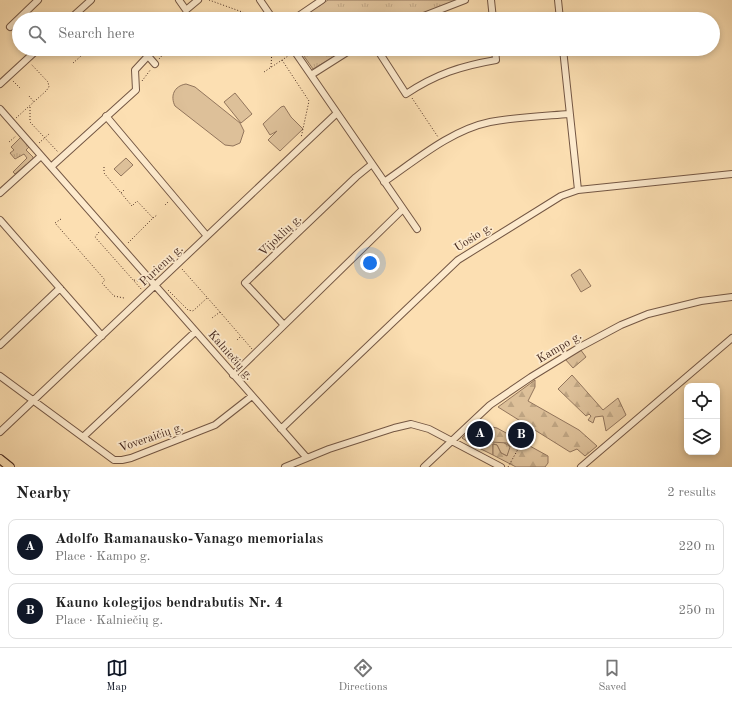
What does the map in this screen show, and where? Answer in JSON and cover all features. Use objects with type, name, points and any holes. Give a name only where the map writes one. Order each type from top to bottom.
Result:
[{"type":"main road","points":[[0,459],[10,467]]},
{"type":"street","points":[[27,12],[38,0]]},
{"type":"street","points":[[78,12],[91,0]]},
{"type":"street","points":[[179,0],[186,10],[198,0]]},
{"type":"street","points":[[260,0],[267,12]]},
{"type":"street","points":[[304,12],[322,0]]},
{"type":"street","points":[[434,12],[465,0]]},
{"type":"street","points":[[491,0],[492,12]]},
{"type":"street","points":[[558,0],[559,12]]},
{"type":"street","points":[[0,84],[30,56]]},
{"type":"street","points":[[51,167],[136,90],[135,70],[148,56],[155,64]]},
{"type":"street","points":[[298,56],[417,229]]},
{"type":"street","points":[[311,75],[341,56]]},
{"type":"street","points":[[382,56],[406,94],[441,73],[468,65],[496,60],[496,56]]},
{"type":"street","points":[[564,56],[578,190]]},
{"type":"street","name":"Kalniečių g.","points":[[0,109],[252,396],[305,459]]},
{"type":"street","name":"Purienų g.","points":[[0,432],[337,113]]},
{"type":"street","points":[[384,182],[442,143],[468,130],[490,122],[569,114]]},
{"type":"street","points":[[106,116],[207,236]]},
{"type":"street","points":[[0,193],[41,156]]},
{"type":"street","name":"Vijoklių g.","points":[[283,324],[245,283],[356,177],[372,164]]},
{"type":"street","name":"Uosio g.","points":[[280,429],[458,260],[561,196],[578,190],[732,174]]},
{"type":"street","points":[[233,375],[279,331],[283,324],[403,209]]},
{"type":"street","points":[[0,220],[102,336]]},
{"type":"street","points":[[0,345],[60,288]]},
{"type":"street","name":"Kampo g.","points":[[424,467],[490,406],[559,359],[621,325],[648,314],[701,302],[732,297]]},
{"type":"street","points":[[83,437],[195,332]]},
{"type":"street","points":[[581,467],[732,338]]},
{"type":"street","name":"Voveraičių g.","points":[[0,376],[114,460],[127,459],[215,426],[252,396]]},
{"type":"street","points":[[285,467],[406,425],[421,426],[452,440],[501,467]]},
{"type":"street","points":[[305,459],[306,467]]},
{"type":"path","points":[[210,0],[247,12]]},
{"type":"path","points":[[73,63],[81,56]]},
{"type":"path","points":[[271,68],[272,56]]},
{"type":"path","points":[[264,72],[288,56]]},
{"type":"path","points":[[12,122],[49,87],[48,82],[26,60]]},
{"type":"path","points":[[282,60],[309,101],[301,138]]},
{"type":"path","points":[[9,76],[20,88]]},
{"type":"path","points":[[409,92],[442,143]]},
{"type":"path","points":[[29,96],[34,102]]},
{"type":"path","points":[[30,106],[30,122],[44,139],[63,156]]},
{"type":"path","points":[[9,142],[20,132]]},
{"type":"path","points":[[34,148],[49,134]]},
{"type":"path","points":[[104,167],[104,173],[120,190],[132,206],[137,201],[153,218]]},
{"type":"path","points":[[121,193],[124,190]]},
{"type":"path","points":[[122,249],[157,215]]},
{"type":"path","points":[[61,219],[55,223],[105,280],[102,283],[114,296],[124,298]]},
{"type":"path","points":[[93,239],[103,226]]},
{"type":"path","points":[[62,232],[66,229]]},
{"type":"path","points":[[95,236],[133,280],[143,291],[145,283],[133,280]]},
{"type":"path","points":[[178,264],[256,353]]},
{"type":"path","points":[[118,269],[121,266]]},
{"type":"path","points":[[135,288],[138,285]]},
{"type":"path","points":[[168,290],[173,293],[188,310],[193,311],[208,298]]},
{"type":"path","points":[[212,318],[220,312]]},
{"type":"path","points":[[237,340],[241,336]]},
{"type":"path","points":[[470,450],[478,437]]},
{"type":"path","points":[[508,467],[522,442]]},
{"type":"green space","points":[[328,0],[461,0],[428,12],[310,12]]},
{"type":"green space","points":[[304,56],[335,56],[313,69]]},
{"type":"green space","points":[[186,84],[195,87],[240,123],[244,131],[240,143],[233,146],[225,145],[175,106],[173,99],[174,92],[182,85]]},
{"type":"green space","points":[[235,93],[252,114],[241,123],[224,102]]},
{"type":"green space","points":[[284,106],[291,117],[303,129],[280,151],[268,140],[277,131],[270,135],[263,124]]},
{"type":"green space","points":[[21,137],[29,147],[26,150],[33,157],[33,159],[15,174],[13,172],[27,158],[24,154],[15,159],[10,153],[14,150],[11,147]]},
{"type":"green space","points":[[126,158],[133,165],[121,176],[114,169]]},
{"type":"green space","points":[[580,269],[591,286],[581,292],[571,275]]},
{"type":"green space","points":[[580,349],[586,357],[573,368],[565,359]]},
{"type":"green space","points":[[572,375],[603,410],[618,398],[626,415],[606,431],[603,416],[595,417],[593,423],[588,420],[591,416],[589,414],[586,416],[558,389]]},
{"type":"green space","points":[[535,380],[535,387],[528,401],[579,430],[597,446],[585,456],[577,449],[570,452],[498,407]]},
{"type":"green space","points":[[481,421],[483,425],[492,427],[491,435],[511,447],[507,456],[501,453],[497,445],[493,444],[493,455],[475,446],[482,435],[479,432],[473,445],[462,438]]},
{"type":"green space","points":[[492,427],[497,428],[548,456],[548,463],[545,467],[516,467],[493,455],[493,444],[497,445],[501,453],[507,456],[510,447],[507,443],[492,442]]},
{"type":"place","name":"Adolfo Ramanausko-Vanago memorialas","points":[[480,434]]},
{"type":"place","name":"Kauno kolegijos bendrabutis Nr. 4","points":[[521,435]]}]
